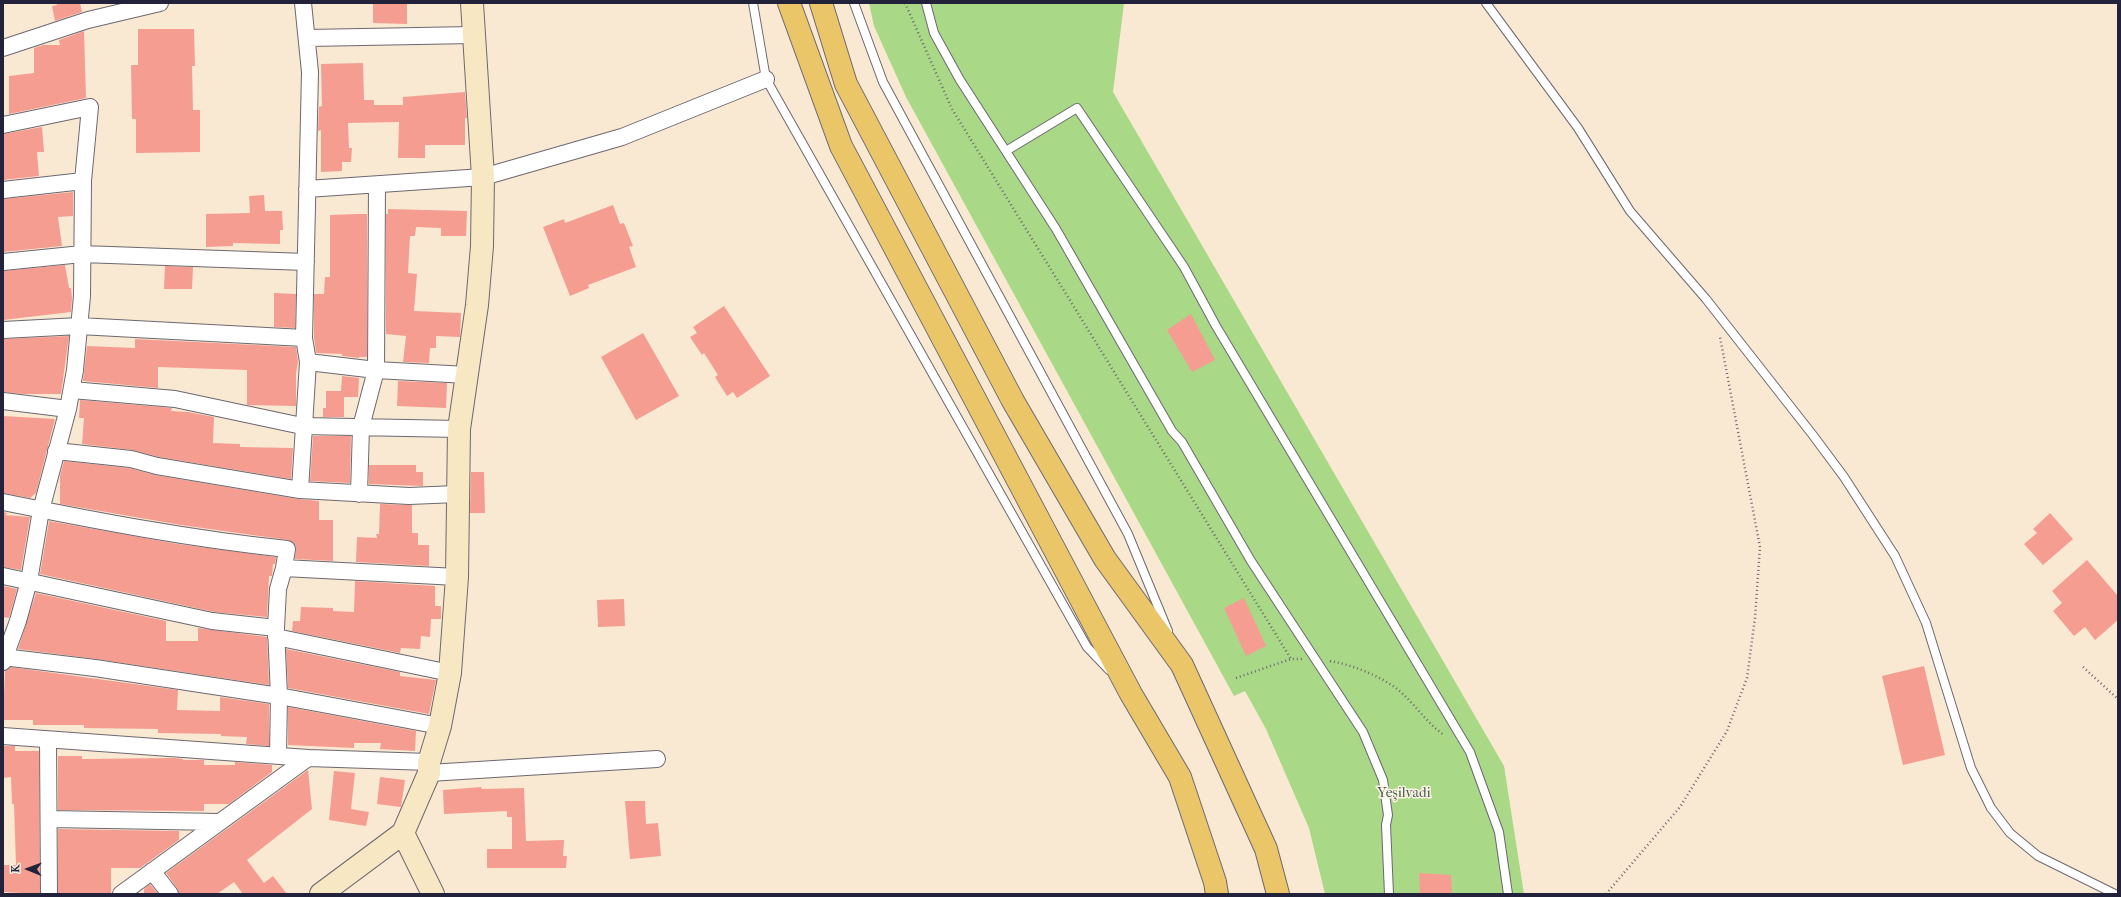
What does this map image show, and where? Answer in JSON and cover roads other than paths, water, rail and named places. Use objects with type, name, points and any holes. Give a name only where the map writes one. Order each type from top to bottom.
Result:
[{"type":"main road","points":[[788,3],[841,146],[1131,694],[1180,777],[1215,882],[1217,894]]},
{"type":"main road","points":[[821,3],[846,84],[1013,401],[1105,559],[1182,665],[1266,849],[1278,894]]},
{"type":"street","points":[[3,48],[88,20],[160,3]]},
{"type":"street","points":[[300,490],[302,426],[308,362],[304,338],[310,72],[303,3]]},
{"type":"street","points":[[321,894],[402,833],[429,768],[440,726],[450,673],[457,577],[458,429],[467,375],[482,246],[483,177],[472,3]]},
{"type":"street","points":[[307,38],[473,35]]},
{"type":"street","points":[[307,189],[483,177],[622,137],[766,79]]},
{"type":"street","points":[[3,125],[90,107],[83,181],[79,326],[72,390],[41,510],[29,581],[18,621],[3,659],[96,668],[279,696],[440,726]]},
{"type":"street","points":[[3,190],[83,181]]},
{"type":"street","points":[[359,494],[361,427],[376,370],[377,184]]},
{"type":"street","points":[[3,262],[82,254],[306,262]]},
{"type":"street","points":[[3,330],[79,326],[304,338]]},
{"type":"street","points":[[308,362],[376,370],[467,375]]},
{"type":"street","points":[[72,390],[174,399],[302,426],[458,429]]},
{"type":"street","points":[[3,401],[68,409]]},
{"type":"street","points":[[56,451],[131,459],[158,466],[300,490],[409,496],[457,494]]},
{"type":"street","points":[[3,502],[201,538],[287,549],[284,568],[278,589],[276,632],[279,696],[278,755]]},
{"type":"street","points":[[284,568],[457,577]]},
{"type":"street","points":[[3,576],[212,621],[276,632],[450,673]]},
{"type":"street","points":[[3,736],[48,741],[278,755],[429,768],[657,759]]},
{"type":"street","points":[[48,741],[50,819],[49,894]]},
{"type":"street","points":[[121,894],[308,758]]},
{"type":"street","points":[[50,819],[218,822]]},
{"type":"street","points":[[402,833],[433,894]]},
{"type":"street","points":[[152,871],[170,894]]},
{"type":"lane","points":[[753,3],[766,79],[1087,647],[1131,694]]},
{"type":"lane","points":[[854,3],[883,82],[1128,534],[1182,665]]},
{"type":"lane","points":[[926,3],[934,33],[960,80],[1056,229],[1172,431],[1182,442],[1251,561],[1363,732],[1383,780],[1388,815],[1386,825],[1389,894]]},
{"type":"lane","points":[[1486,3],[1578,128],[1630,211],[1714,310],[1844,477],[1895,556],[1926,623],[1971,768],[1991,808],[2010,833],[2038,856],[2115,894]]},
{"type":"lane","points":[[1006,151],[1077,108],[1184,267],[1216,326],[1470,752],[1499,832],[1508,894]]},
{"type":"park label","name":"Yeşilvadi","points":[[1404,794]]}]
